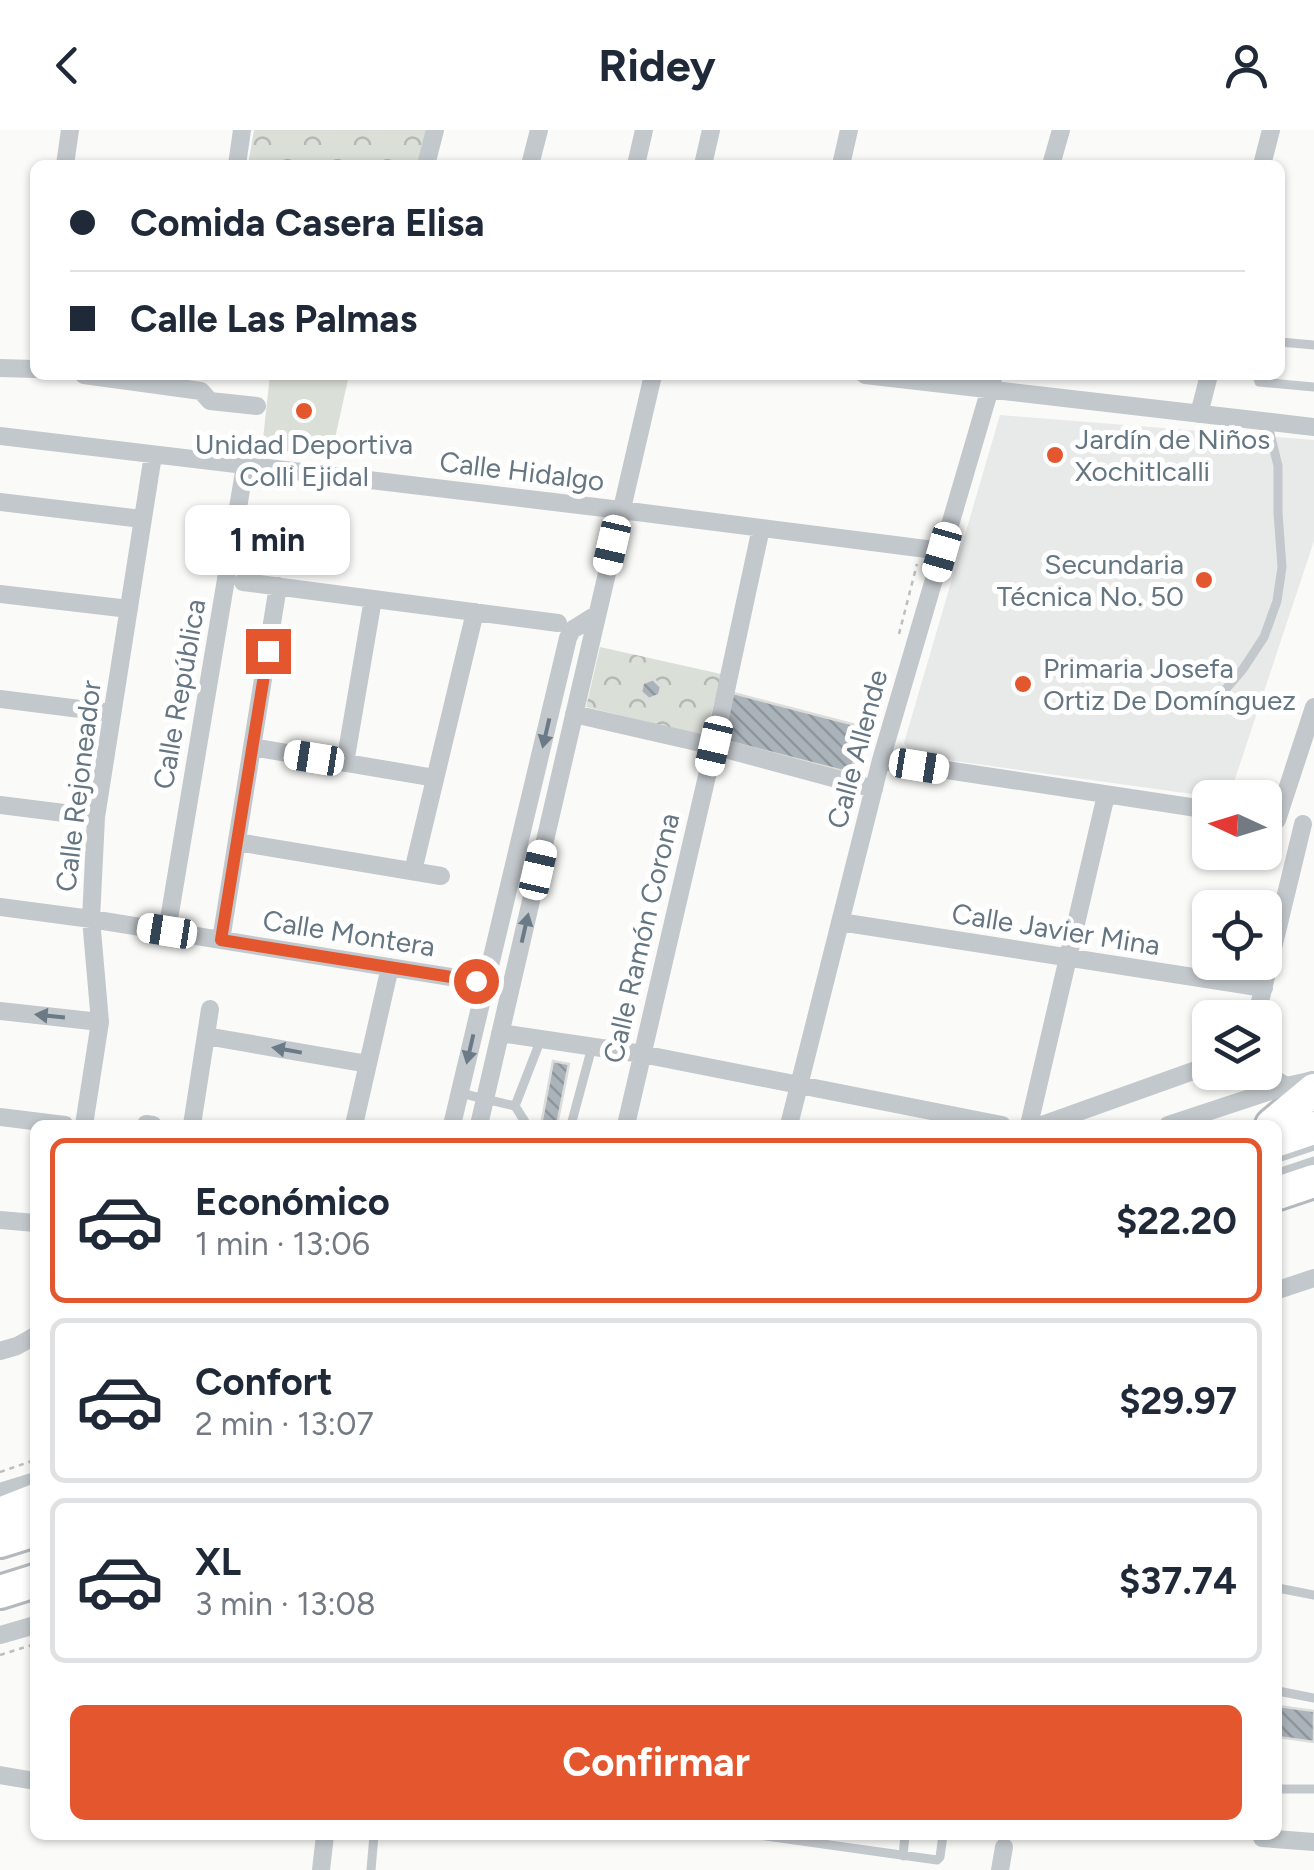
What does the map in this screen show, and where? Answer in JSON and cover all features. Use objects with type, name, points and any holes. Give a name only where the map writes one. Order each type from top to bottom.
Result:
[{"type":"highway","points":[[1276,1120],[1300,1088]]},
{"type":"highway","points":[[1282,1139],[1314,1128]]},
{"type":"highway","points":[[1282,1192],[1314,1181]]},
{"type":"highway","points":[[0,1514],[30,1502]]},
{"type":"highway","points":[[0,1542],[30,1532]]},
{"type":"highway","points":[[0,1592],[30,1583]]},
{"type":"street","points":[[68,160],[70,130]]},
{"type":"street","points":[[238,160],[242,130]]},
{"type":"street","points":[[427,160],[435,130]]},
{"type":"street","points":[[531,160],[539,130]]},
{"type":"street","points":[[637,160],[644,130]]},
{"type":"street","points":[[704,160],[711,130]]},
{"type":"street","points":[[841,160],[850,130]]},
{"type":"street","points":[[1052,160],[1060,130]]},
{"type":"street","points":[[1263,160],[1271,130]]},
{"type":"street","points":[[0,368],[30,369]]},
{"type":"street","points":[[158,380],[203,383],[210,401],[257,406]]},
{"type":"street","points":[[480,1120],[651,380]]},
{"type":"street","points":[[946,380],[1314,426]]},
{"type":"street","points":[[1199,414],[1207,380]]},
{"type":"street","name":"Calle Allende","points":[[790,1120],[881,760],[991,383]]},
{"type":"street","name":"Calle Hidalgo","points":[[0,436],[942,552]]},
{"type":"street","name":"Calle Rejoneador","points":[[85,1120],[100,1022],[91,919],[96,816],[152,455]]},
{"type":"street","name":"Calle República","points":[[167,931],[245,466]]},
{"type":"street","points":[[0,502],[142,519]]},
{"type":"street","name":"Calle Ramón Corona","points":[[627,1120],[761,528]]},
{"type":"street","points":[[243,582],[475,612],[563,630],[572,630],[596,615]]},
{"type":"street","points":[[221,940],[278,586]]},
{"type":"street","points":[[0,594],[128,609]]},
{"type":"street","points":[[346,763],[374,599]]},
{"type":"street","points":[[413,871],[475,612]]},
{"type":"street","points":[[453,1120],[563,630]]},
{"type":"street","points":[[0,699],[112,713]]},
{"type":"street","points":[[1282,790],[1314,707]]},
{"type":"street","points":[[574,714],[874,789]]},
{"type":"street","points":[[252,747],[435,778]]},
{"type":"street","points":[[881,760],[1192,807]]},
{"type":"street","points":[[1031,1120],[1106,795]]},
{"type":"street","points":[[0,805],[96,816]]},
{"type":"street","points":[[1261,1000],[1309,824],[1282,820]]},
{"type":"street","points":[[237,842],[441,876]]},
{"type":"street","name":"Calle Montera","points":[[0,907],[511,987]]},
{"type":"street","name":"Calle Javier Mina","points":[[840,922],[1264,988]]},
{"type":"street","points":[[355,1120],[390,967]]},
{"type":"street","points":[[193,1120],[210,1009]]},
{"type":"street","points":[[0,1010],[100,1022]]},
{"type":"street","points":[[500,1032],[642,1054],[976,1120]]},
{"type":"street","points":[[206,1036],[368,1064]]},
{"type":"street","points":[[1056,1120],[1192,1071]]},
{"type":"street","points":[[1186,1120],[1300,1088],[1314,1080]]},
{"type":"street","points":[[0,1117],[30,1121]]},
{"type":"street","points":[[0,1220],[30,1223]]},
{"type":"street","points":[[1282,1289],[1313,1280]]},
{"type":"street","points":[[0,1351],[30,1339]]},
{"type":"street","points":[[0,1492],[30,1483]]},
{"type":"street","points":[[0,1635],[30,1626]]},
{"type":"street","points":[[0,1775],[30,1780]]},
{"type":"street","points":[[321,1870],[324,1840]]},
{"type":"street","points":[[1282,1840],[1314,1842]]},
{"type":"street","points":[[1000,1870],[1004,1847]]},
{"type":"lane","points":[[1285,343],[1314,346]]},
{"type":"lane","points":[[1258,380],[1314,387]]},
{"type":"lane","points":[[1220,697],[1264,636],[1277,601],[1282,566],[1278,466],[1267,421]]},
{"type":"lane","points":[[515,1106],[542,1039]]},
{"type":"lane","points":[[572,1120],[592,1047]]},
{"type":"lane","points":[[460,1093],[515,1106],[525,1120]]},
{"type":"lane","points":[[1282,1157],[1314,1146]]},
{"type":"lane","points":[[1282,1172],[1314,1161]]},
{"type":"lane","points":[[1282,1589],[1314,1595]]},
{"type":"lane","points":[[1282,1693],[1314,1698]]},
{"type":"lane","points":[[1282,1789],[1314,1788]]},
{"type":"lane","points":[[371,1870],[374,1840]]},
{"type":"lane","points":[[792,1840],[937,1860],[942,1840]]},
{"type":"lane","points":[[837,1848],[838,1840]]},
{"type":"lane","points":[[903,1856],[905,1840]]},
{"type":"path","points":[[0,1472],[30,1462]]},
{"type":"path","points":[[0,1655],[30,1646]]},
{"type":"shaded area","points":[[1000,415],[1314,440],[1314,541],[1235,780],[1192,780],[1192,794],[912,755],[904,743]]},
{"type":"green space","points":[[254,130],[427,130],[419,160],[249,160]]},
{"type":"green space","name":"Unidad Deportiva Colli Ejidal","points":[[269,380],[348,380],[331,456],[262,448]]},
{"type":"green space","points":[[600,647],[721,674],[706,736],[586,707]]},
{"type":"building","points":[[653,679],[661,687],[659,695],[649,699],[641,692],[643,683]]},
{"type":"building","points":[[733,693],[863,727],[851,773],[722,740]]},
{"type":"building","points":[[553,1061],[569,1064],[558,1120],[542,1120]]},
{"type":"building","points":[[1282,1707],[1314,1711],[1314,1742],[1282,1738]]},
{"type":"place","name":"Unidad Deportiva Colli Ejidal","points":[[304,411]]},
{"type":"place","name":"Jardín de Niños Xochitlcalli","points":[[1055,455]]},
{"type":"place","name":"Secundaria Técnica No. 50","points":[[1204,580]]},
{"type":"place","name":"Primaria Josefa Ortiz De Domínguez","points":[[1023,684]]},
{"type":"route","points":[[268,651],[221,940],[476,981]]}]
